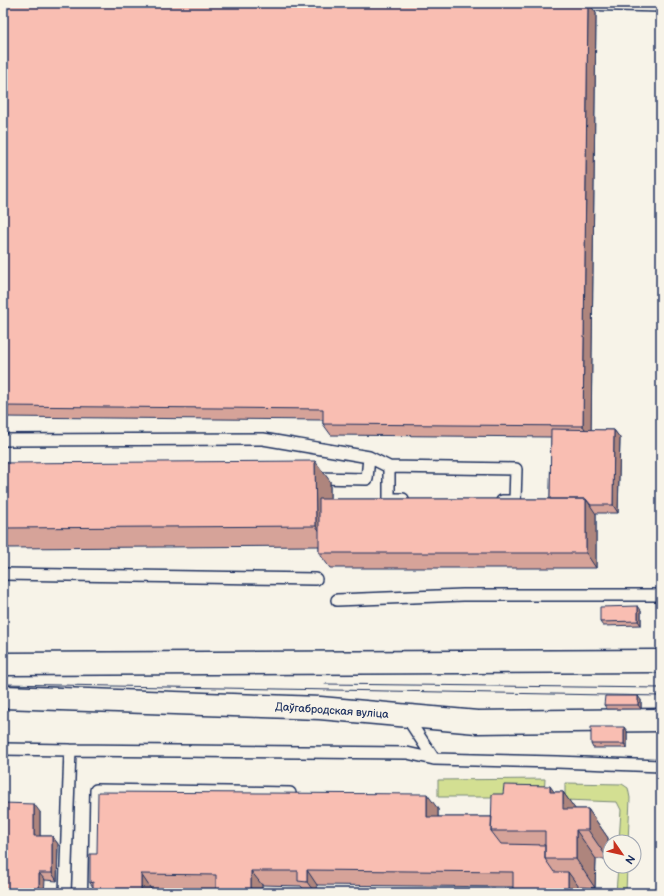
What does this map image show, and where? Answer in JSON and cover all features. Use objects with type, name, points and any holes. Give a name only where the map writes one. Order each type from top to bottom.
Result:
[{"type":"main road","points":[[3,664],[661,660]]},
{"type":"main road","name":"Даўгабродская вуліца","points":[[3,697],[320,708],[477,722],[661,720]]},
{"type":"lane","points":[[563,4],[661,6]]},
{"type":"lane","points":[[3,440],[263,439],[369,457],[389,467],[516,469],[515,501],[492,501]]},
{"type":"lane","points":[[304,478],[367,479],[369,457]]},
{"type":"lane","points":[[389,467],[389,499],[413,500]]},
{"type":"lane","points":[[3,574],[316,579]]},
{"type":"lane","points":[[337,600],[463,595],[661,595]]},
{"type":"lane","points":[[406,716],[434,759]]},
{"type":"lane","points":[[3,748],[407,753],[434,759],[661,766]]},
{"type":"lane","points":[[65,893],[70,750]]},
{"type":"lane","points":[[94,893],[96,790],[299,794]]},
{"type":"green space","points":[[545,779],[544,797],[438,797],[438,780]]},
{"type":"green space","points":[[565,783],[622,784],[628,788],[630,798],[628,834],[620,834],[621,810],[617,802],[565,800]]},
{"type":"green space","points":[[617,874],[627,874],[626,893],[616,893]]},
{"type":"building","points":[[3,3],[588,3],[583,426],[323,424],[323,409],[3,406]]},
{"type":"building","points":[[551,429],[614,430],[613,505],[591,505],[586,499],[550,499]]},
{"type":"building","points":[[315,461],[316,526],[3,528],[3,463]]},
{"type":"building","points":[[319,499],[586,499],[586,553],[319,553]]},
{"type":"building","points":[[638,606],[638,621],[600,622],[600,607]]},
{"type":"building","points":[[605,696],[638,696],[638,705],[604,705]]},
{"type":"building","points":[[591,727],[624,727],[624,744],[591,744]]},
{"type":"building","points":[[504,785],[550,786],[550,792],[563,792],[563,809],[588,809],[588,830],[576,830],[576,859],[545,859],[545,831],[491,831],[492,794],[503,794]]},
{"type":"building","points":[[98,792],[427,794],[427,817],[492,817],[491,831],[501,844],[545,845],[545,859],[554,872],[568,872],[568,893],[513,893],[513,872],[307,870],[307,882],[298,881],[298,871],[251,871],[251,893],[216,893],[216,875],[141,874],[141,893],[93,893],[93,882],[90,883],[90,854],[97,854]]},
{"type":"building","points":[[3,803],[34,804],[34,836],[52,836],[52,873],[39,873],[39,893],[3,893]]},
{"type":"tram line","points":[[3,684],[661,696]]},
{"type":"tram line","points":[[325,684],[661,688]]}]
